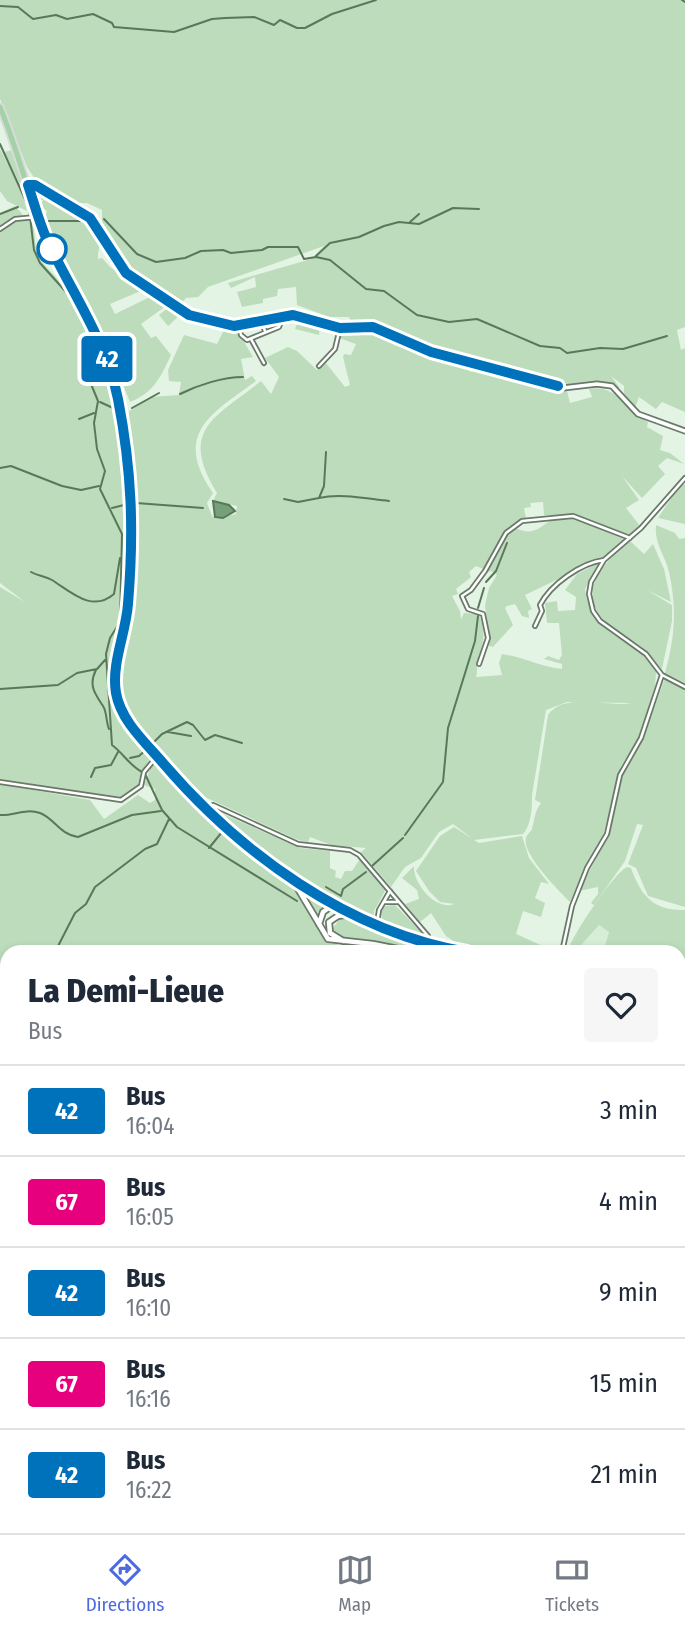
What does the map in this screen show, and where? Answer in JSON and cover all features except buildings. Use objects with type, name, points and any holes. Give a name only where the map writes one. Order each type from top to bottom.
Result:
[{"type":"main road","points":[[0,107],[28,185],[33,217],[94,329],[118,397],[131,483],[133,519],[127,615],[116,669],[116,692],[122,712],[171,773],[227,828],[288,876],[376,926],[433,945]]},
{"type":"main road","points":[[288,876],[301,890],[328,939],[378,945]]},
{"type":"main road","points":[[334,904],[330,922],[333,936],[347,942]]},
{"type":"main road","points":[[319,926],[323,912],[334,904]]},
{"type":"main road","points":[[330,922],[338,916],[353,914]]},
{"type":"street","points":[[28,185],[35,185],[90,218],[120,265],[148,290],[189,315],[239,326],[262,323],[283,316],[300,316],[340,328],[373,327],[431,352],[558,386],[612,386],[638,414],[685,431]]},
{"type":"street","points":[[0,229],[15,219],[33,217]]},
{"type":"street","points":[[239,326],[243,339],[251,339],[280,326],[283,316]]},
{"type":"street","points":[[262,323],[265,331]]},
{"type":"street","points":[[319,366],[335,349],[340,328]]},
{"type":"street","points":[[251,339],[264,363]]},
{"type":"street","points":[[535,626],[548,592],[571,574],[604,560],[630,538],[685,478]]},
{"type":"street","points":[[479,664],[488,638],[483,614],[468,609],[462,596],[471,590],[485,571],[506,533],[522,521],[573,516],[630,538]]},
{"type":"street","points":[[604,560],[589,588],[596,616],[646,653],[662,675],[685,687]]},
{"type":"street","points":[[564,945],[572,906],[587,868],[607,834],[620,775],[641,738],[662,675]]},
{"type":"street","points":[[153,752],[154,760],[171,773]]},
{"type":"street","points":[[0,782],[121,800],[141,786],[144,772],[154,760]]},
{"type":"street","points":[[213,805],[298,844],[350,850],[368,863],[428,936]]},
{"type":"street","points":[[376,926],[379,910],[390,891]]},
{"type":"street","points":[[385,902],[400,902]]},
{"type":"shaded area","points":[[0,0],[685,0],[685,327],[677,330],[681,350],[685,348],[685,412],[662,402],[656,409],[639,397],[635,408],[624,393],[624,386],[611,376],[620,388],[605,383],[558,383],[418,345],[384,330],[353,326],[349,317],[329,317],[297,305],[296,287],[278,289],[277,296],[263,299],[263,303],[242,307],[237,292],[256,287],[255,277],[231,288],[228,283],[311,259],[324,246],[208,287],[198,297],[186,298],[179,306],[124,267],[102,227],[102,210],[87,203],[70,203],[58,198],[37,182],[27,167],[0,99]]},
{"type":"shaded area","points":[[0,149],[22,193],[27,211],[7,201],[0,191]]},
{"type":"shaded area","points":[[13,150],[24,185],[20,184],[4,152]]},
{"type":"shaded area","points":[[36,189],[89,221],[99,238],[98,259],[102,258],[110,267],[143,290],[110,304],[115,314],[152,296],[166,306],[141,324],[151,338],[156,336],[171,355],[151,389],[130,402],[91,307],[44,222],[47,211],[40,206],[43,200],[39,199]]},
{"type":"shaded area","points":[[15,206],[23,215],[0,227],[0,213]]},
{"type":"shaded area","points":[[16,220],[33,220],[36,250],[40,260],[75,298],[84,315],[113,394],[130,502],[123,623],[110,670],[109,691],[126,724],[152,756],[141,772],[137,789],[121,798],[0,779],[0,587],[25,602],[0,583],[0,231]]},
{"type":"shaded area","points":[[169,307],[180,315],[168,326],[159,315]]},
{"type":"shaded area","points":[[299,319],[320,326],[319,335],[295,329]]},
{"type":"shaded area","points":[[225,328],[237,330],[253,357],[241,359],[245,380],[252,376],[256,381],[212,415],[202,427],[197,440],[196,455],[201,473],[213,493],[207,503],[216,519],[236,514],[237,506],[213,501],[217,493],[201,454],[202,439],[207,427],[229,405],[261,381],[271,394],[279,377],[265,358],[288,347],[297,351],[317,370],[326,363],[345,387],[350,385],[343,357],[344,354],[351,355],[356,344],[339,338],[340,331],[375,330],[436,358],[460,363],[471,372],[474,369],[495,370],[567,391],[570,403],[592,397],[589,389],[607,390],[648,422],[647,427],[663,436],[660,450],[670,453],[684,464],[667,458],[658,466],[665,474],[642,498],[622,476],[639,500],[626,508],[640,526],[631,535],[575,516],[544,515],[543,502],[530,503],[531,507],[524,508],[526,518],[509,527],[483,569],[476,566],[469,572],[471,577],[456,589],[458,594],[452,596],[461,619],[464,613],[479,614],[483,627],[476,677],[502,675],[499,663],[502,654],[562,669],[562,664],[544,659],[548,656],[559,660],[562,655],[559,623],[547,623],[545,603],[557,601],[558,611],[575,610],[576,597],[565,590],[577,574],[599,563],[585,589],[589,606],[605,628],[637,650],[656,671],[655,688],[638,740],[621,766],[601,843],[584,870],[570,902],[535,862],[526,845],[526,838],[541,803],[535,800],[548,715],[555,708],[575,702],[567,702],[546,710],[531,815],[523,834],[474,840],[453,824],[439,832],[421,858],[405,867],[391,887],[361,852],[366,848],[331,845],[310,837],[308,842],[298,840],[194,792],[153,746],[122,702],[119,675],[130,610],[137,516],[129,444],[129,411],[151,397],[179,395],[181,382],[169,381],[168,370],[184,335],[217,344]]},
{"type":"shaded area","points":[[682,482],[685,485],[685,524],[658,518]]},
{"type":"shaded area","points":[[213,501],[229,505],[235,511],[223,518],[215,517]]},
{"type":"shaded area","points":[[561,517],[573,518],[624,539],[602,558],[525,595],[532,609],[528,611],[529,618],[522,616],[515,604],[507,606],[505,608],[513,625],[493,647],[489,646],[485,605],[489,588],[497,575],[491,571],[484,573],[501,543],[515,528],[523,531],[535,530]]},
{"type":"shaded area","points":[[656,525],[675,533],[679,539],[685,538],[685,683],[665,673],[673,635],[674,610],[669,572],[657,538]]},
{"type":"shaded area","points":[[630,541],[644,554],[653,544],[664,569],[671,602],[647,590],[672,605],[672,621],[662,669],[640,646],[612,628],[600,616],[594,604],[595,582],[601,571]]},
{"type":"shaded area","points":[[665,678],[685,689],[685,907],[648,896],[636,868],[628,864],[643,825],[637,824],[625,861],[594,905],[591,903],[598,894],[598,887],[579,891],[606,839],[622,774],[642,742]]},
{"type":"shaded area","points":[[152,765],[156,765],[218,830],[221,828],[294,887],[327,943],[342,945],[0,945],[0,784],[90,800],[104,819],[138,795],[150,803],[155,800],[155,789],[144,785]]},
{"type":"shaded area","points":[[214,810],[300,848],[330,851],[330,868],[336,871],[335,877],[341,879],[345,871],[352,871],[360,859],[386,889],[374,911],[374,919],[290,872]]},
{"type":"shaded area","points":[[454,827],[479,843],[522,836],[529,858],[549,884],[541,882],[535,898],[545,903],[541,917],[523,911],[516,934],[541,945],[450,945],[420,938],[382,921],[381,911],[385,906],[395,905],[426,937],[455,942],[446,936],[431,913],[420,922],[405,904],[419,899],[417,890],[402,878],[414,866],[417,881],[433,900],[440,904],[455,904],[440,902],[416,871],[440,836]]},
{"type":"shaded area","points":[[627,867],[631,868],[639,887],[657,905],[685,910],[685,945],[605,945],[609,932],[599,925],[581,945],[571,945],[594,906],[620,872]]},
{"type":"shaded area","points":[[305,892],[329,905],[318,921]]},
{"type":"shaded area","points":[[340,919],[351,919],[424,945],[389,945],[341,939],[332,929]]},
{"type":"shaded area","points":[[599,925],[609,932],[605,945],[581,945]]},
{"type":"waterway","points":[[0,6],[18,7],[33,19],[56,15],[67,19],[93,14],[112,23],[114,27],[174,32],[212,19],[254,17],[274,25],[280,20],[297,28],[305,28],[332,14],[376,0]]},
{"type":"waterway","points":[[0,144],[29,208],[34,250],[40,263],[75,302],[96,351],[95,368],[98,371],[91,384],[98,401],[94,423],[97,449],[105,471],[100,489],[122,534],[120,622],[110,638],[106,654],[112,745],[142,772]]},
{"type":"waterway","points":[[34,191],[45,221],[83,221]]},
{"type":"waterway","points":[[0,214],[18,207]]},
{"type":"waterway","points":[[316,256],[330,243],[359,237],[384,226],[399,222],[419,224],[453,208],[479,209]]},
{"type":"waterway","points":[[410,222],[419,214]]},
{"type":"waterway","points":[[104,219],[137,254],[156,262],[185,258],[201,251],[223,250],[231,253],[268,247],[298,247],[304,259],[316,257],[330,260],[366,289],[384,291],[417,315],[449,322],[477,319],[540,346],[560,348],[567,353],[600,348],[623,349],[667,336]]},
{"type":"waterway","points":[[180,394],[211,382],[243,377]]},
{"type":"waterway","points":[[132,408],[159,393]]},
{"type":"waterway","points":[[100,402],[113,408]]},
{"type":"waterway","points":[[79,419],[94,413]]},
{"type":"waterway","points":[[284,499],[298,502],[319,498],[324,486],[326,452]]},
{"type":"waterway","points":[[0,468],[11,466],[62,486],[81,490],[99,486]]},
{"type":"waterway","points":[[319,498],[345,496],[389,501]]},
{"type":"waterway","points":[[136,503],[203,508]]},
{"type":"waterway","points":[[112,508],[128,504]]},
{"type":"waterway","points":[[486,582],[496,571],[507,543]]},
{"type":"waterway","points":[[31,572],[52,580],[82,599],[98,602],[114,594],[120,558]]},
{"type":"waterway","points":[[478,608],[484,588]]},
{"type":"waterway","points":[[405,835],[443,782],[448,728],[475,641],[478,616]]},
{"type":"waterway","points":[[0,689],[58,685],[77,673],[97,669],[105,660]]},
{"type":"waterway","points":[[96,670],[93,689],[104,708],[109,729]]},
{"type":"waterway","points":[[151,745],[162,734],[187,722],[193,725],[205,740],[215,735],[242,743]]},
{"type":"waterway","points":[[168,732],[191,736]]},
{"type":"waterway","points":[[130,758],[139,756],[147,749]]},
{"type":"waterway","points":[[91,777],[95,768],[111,765],[118,752]]},
{"type":"waterway","points":[[145,774],[162,810],[177,827],[297,901]]},
{"type":"waterway","points":[[0,815],[29,811],[40,813],[66,833],[78,837],[132,815],[161,811]]},
{"type":"waterway","points":[[59,945],[75,913],[86,904],[95,887],[145,849],[157,844],[169,819]]},
{"type":"waterway","points":[[209,848],[222,832]]},
{"type":"waterway","points":[[372,866],[403,838]]},
{"type":"waterway","points":[[326,887],[341,896],[343,889],[366,872]]},
{"type":"bus line","name":"42","points":[[431,945],[376,926],[288,876],[227,828],[189,792],[122,712],[115,682],[127,615],[133,493],[118,397],[105,355],[83,305],[46,237],[28,185],[35,185],[90,218],[126,273],[189,315],[234,326],[249,326],[293,315],[340,328],[373,327],[431,352],[558,386]]}]
